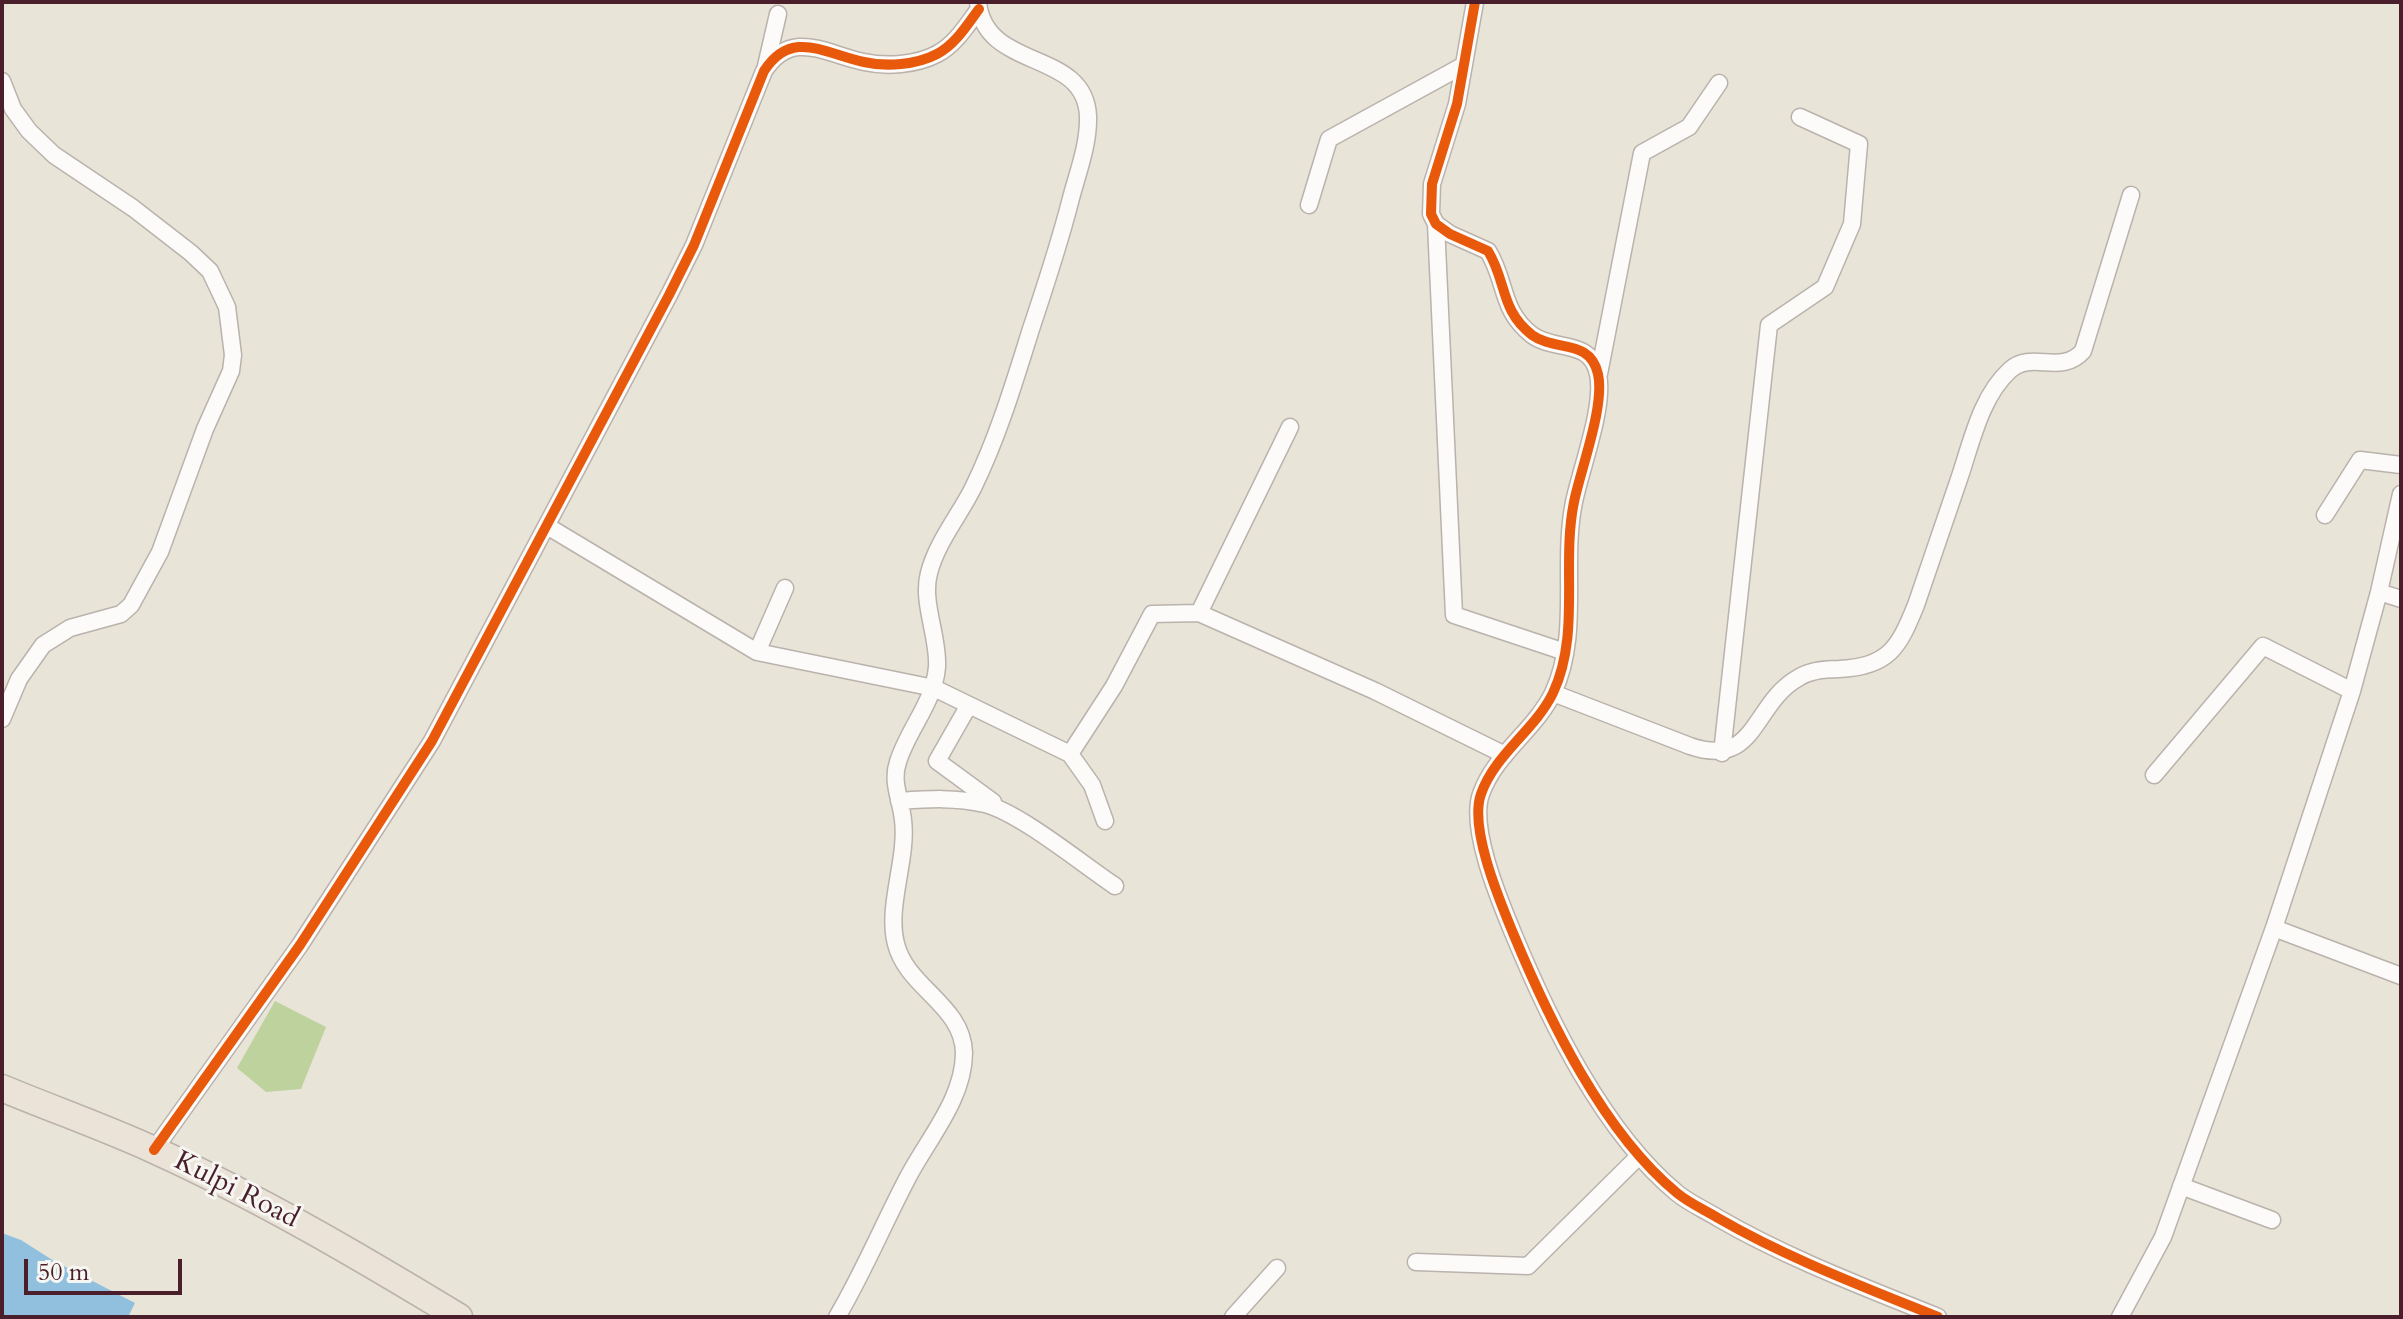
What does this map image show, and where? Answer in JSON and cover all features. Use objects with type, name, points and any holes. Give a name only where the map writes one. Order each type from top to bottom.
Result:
[{"type":"main road","name":"Kulpi Road","points":[[2,1088],[154,1150],[296,1221],[459,1317]]},
{"type":"street","points":[[1475,2],[1457,104],[1432,184],[1431,214],[1436,224],[1454,615],[1565,652]]},
{"type":"street","points":[[764,71],[773,58],[784,50],[797,47],[813,47],[884,65],[922,60],[939,54],[956,39],[979,6]]},
{"type":"street","points":[[837,1317],[962,1076],[964,1052],[961,1036],[951,1015],[901,961],[894,939],[904,821],[895,783],[897,765],[934,688],[937,665],[927,597],[928,575],[973,488],[1004,413],[1062,231],[1086,141],[1088,113],[1082,94],[1071,79],[1051,66],[1020,55],[999,43],[987,29],[979,6]]},
{"type":"street","points":[[154,1150],[300,945],[432,741],[640,354],[688,257],[764,71],[778,14]]},
{"type":"street","points":[[1309,205],[1329,139],[1464,65]]},
{"type":"street","points":[[2,81],[13,109],[29,131],[54,155],[133,208],[210,271],[227,307],[233,355],[231,371],[205,429],[160,552],[131,605],[121,614],[70,628],[43,645],[19,679],[2,719]]},
{"type":"street","points":[[1719,83],[1689,127],[1642,153],[1599,376],[1592,430],[1573,507],[1568,554],[1569,625],[1565,652],[1553,693],[1505,755],[1480,796],[1479,820],[1495,886],[1547,1009],[1588,1083],[1638,1157],[1679,1195],[1738,1229],[1938,1317]]},
{"type":"street","points":[[1722,753],[1769,325],[1825,287],[1852,224],[1859,144],[1800,117]]},
{"type":"street","points":[[1553,693],[1690,746],[1722,753],[1742,741],[1783,689],[1797,678],[1814,671],[1868,666],[1895,650],[1916,605],[1986,403],[2011,368],[2024,362],[2067,363],[2083,351],[2131,195]]},
{"type":"street","points":[[1436,224],[1450,234],[1488,251],[1501,277],[1509,309],[1532,335],[1548,343],[1582,349],[1593,359],[1599,376]]},
{"type":"street","points":[[1199,613],[1290,427]]},
{"type":"street","points":[[2325,515],[2360,460],[2401,465]]},
{"type":"street","points":[[2120,1317],[2163,1237],[2274,928],[2352,691],[2401,494]]},
{"type":"street","points":[[547,526],[757,652],[934,688],[1070,754],[1092,785],[1105,821]]},
{"type":"street","points":[[757,652],[785,588]]},
{"type":"street","points":[[2379,592],[2401,599]]},
{"type":"street","points":[[1070,754],[1114,686],[1152,614],[1199,613],[1375,691],[1505,755]]},
{"type":"street","points":[[2154,775],[2263,646],[2352,691]]},
{"type":"street","points":[[969,705],[937,761],[1115,886]]},
{"type":"street","points":[[899,801],[935,798],[961,800],[987,805],[1009,814]]},
{"type":"street","points":[[2274,928],[2401,976]]},
{"type":"street","points":[[1416,1262],[1528,1266],[1638,1157]]},
{"type":"street","points":[[2181,1186],[2272,1220]]},
{"type":"street","points":[[1233,1317],[1277,1268]]},
{"type":"green space","points":[[275,1001],[326,1027],[301,1089],[266,1092],[237,1068]]},
{"type":"water","points":[[2,1233],[21,1240],[54,1261],[135,1303],[128,1317],[2,1317]]},
{"type":"cycle path","points":[[1475,2],[1457,104],[1432,184],[1431,214],[1436,224],[1450,234],[1488,251],[1514,316],[1541,340],[1571,347],[1588,355],[1598,374],[1599,387],[1595,420],[1574,502],[1569,550],[1569,623],[1561,670],[1545,706],[1487,780],[1478,808],[1482,844],[1494,883],[1527,967],[1561,1037],[1602,1107],[1650,1168],[1682,1197],[1744,1233],[1938,1317]]},
{"type":"cycle path","points":[[154,1150],[300,945],[432,741],[694,245],[764,71],[786,50],[798,47],[810,47],[873,64],[920,61],[949,45],[979,9]]}]
